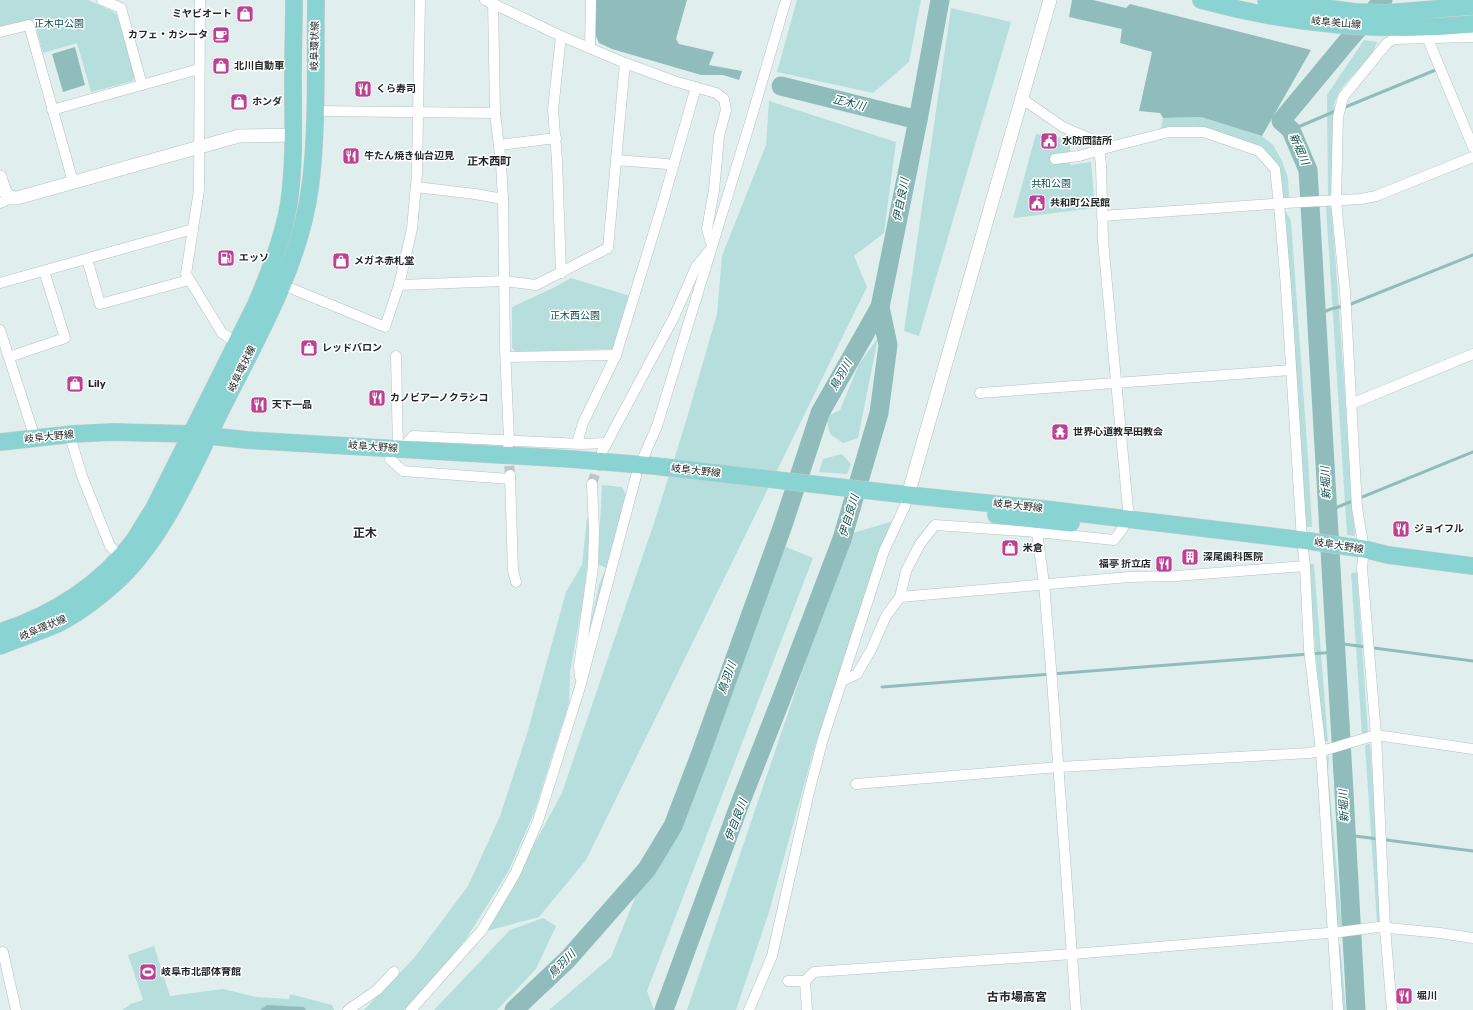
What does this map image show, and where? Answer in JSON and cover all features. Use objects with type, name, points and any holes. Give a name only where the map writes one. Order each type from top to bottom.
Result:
[{"type":"main road","name":"岐阜環状線","points":[[0,646],[59,623],[84,608],[115,584],[133,565],[155,536],[172,507],[237,343],[267,278],[279,242],[289,204],[294,135],[294,0]]},
{"type":"main road","name":"岐阜環状線","points":[[0,632],[39,617],[68,601],[95,581],[120,556],[134,539],[198,439],[282,285],[303,223],[310,189],[314,151],[316,0]]},
{"type":"main road","name":"岐阜美山線","points":[[1201,0],[1307,21],[1381,27],[1424,34],[1473,24]]},
{"type":"main road","name":"岐阜美山線","points":[[1266,0],[1355,12],[1386,13],[1473,6]]},
{"type":"main road","name":"岐阜大野線","points":[[0,442],[73,434],[113,432],[198,439]]},
{"type":"main road","name":"岐阜大野線","points":[[0,452],[72,443],[198,439],[247,440],[646,471],[899,499],[1039,520],[1126,524],[1302,544],[1473,566]]},
{"type":"street","points":[[102,0],[121,8],[142,84]]},
{"type":"street","points":[[200,0],[198,147],[199,190],[186,274],[222,333],[237,343]]},
{"type":"street","points":[[282,285],[386,327],[399,285],[412,229],[416,187],[420,0]]},
{"type":"street","points":[[590,48],[591,0]]},
{"type":"street","points":[[411,1010],[482,930],[515,874],[538,821],[646,471],[656,426],[786,0]]},
{"type":"street","points":[[749,1010],[772,956],[808,792],[823,739],[884,551],[1050,0]]},
{"type":"street","points":[[509,442],[502,199],[499,145],[495,114],[490,1],[561,36],[674,81],[716,93],[724,99],[726,110],[719,136],[714,190],[707,229],[712,246]]},
{"type":"street","points":[[0,32],[29,25],[73,182]]},
{"type":"street","points":[[1392,1010],[1382,927],[1376,735],[1357,508],[1345,291],[1334,201],[1338,116],[1343,97],[1387,43],[1394,40],[1424,34],[1473,36]]},
{"type":"street","points":[[1424,34],[1473,147]]},
{"type":"street","points":[[561,36],[554,110],[562,273]]},
{"type":"street","points":[[399,285],[504,281],[536,286],[608,248],[624,62]]},
{"type":"street","points":[[52,110],[199,69]]},
{"type":"street","points":[[579,444],[583,423],[616,354],[661,209],[696,87]]},
{"type":"street","points":[[1021,98],[1063,127],[1110,146]]},
{"type":"street","points":[[315,111],[495,114]]},
{"type":"street","points":[[1055,159],[1079,156],[1110,146],[1169,132],[1204,132],[1241,143],[1259,151],[1275,169],[1282,203],[1309,649],[1325,750],[1336,933],[1338,1010]]},
{"type":"street","points":[[0,178],[7,194],[5,200],[18,198],[240,136],[294,135]]},
{"type":"street","points":[[499,145],[556,138]]},
{"type":"street","points":[[842,681],[858,674],[871,650],[886,616],[900,597],[906,571],[920,544],[935,525],[1039,520],[1114,540],[1126,524],[1117,382],[1103,241],[1101,164],[1099,150]]},
{"type":"street","points":[[1102,216],[1361,199],[1376,196],[1473,156]]},
{"type":"street","points":[[616,160],[666,164]]},
{"type":"street","points":[[416,187],[475,194],[502,199]]},
{"type":"street","points":[[0,283],[193,229]]},
{"type":"street","points":[[396,452],[413,436],[603,446],[674,317],[696,266],[712,246]]},
{"type":"street","points":[[87,259],[100,304],[189,280]]},
{"type":"street","points":[[9,357],[65,338],[44,271]]},
{"type":"street","points":[[0,330],[35,438]]},
{"type":"street","points":[[506,357],[616,354]]},
{"type":"street","points":[[1351,404],[1473,354]]},
{"type":"street","points":[[396,356],[396,452],[402,471],[510,477],[514,571],[516,582]]},
{"type":"street","points":[[980,392],[1291,370]]},
{"type":"street","points":[[72,443],[82,476],[110,546],[120,556]]},
{"type":"street","points":[[580,687],[579,666],[592,568],[594,530],[592,484]]},
{"type":"street","points":[[1039,520],[1059,767],[1076,1010]]},
{"type":"street","points":[[900,597],[1129,577],[1176,576],[1305,566]]},
{"type":"street","points":[[856,784],[1059,767],[1325,750],[1376,735],[1473,748]]},
{"type":"street","points":[[788,981],[805,980],[814,972],[1073,954],[1336,933],[1382,927],[1473,938]]},
{"type":"street","points":[[0,953],[3,952],[16,1010]]},
{"type":"street","points":[[348,1010],[377,990],[394,972]]},
{"type":"street","points":[[805,980],[807,1010]]},
{"type":"green space","name":"正木中公園","points":[[0,0],[88,0],[114,12],[117,15],[135,76],[133,81],[91,92],[77,43],[43,53],[34,20],[0,27]]},
{"type":"green space","points":[[797,0],[921,0],[909,62],[873,93],[777,72]]},
{"type":"green space","points":[[951,8],[1011,22],[919,336],[904,331]]},
{"type":"green space","points":[[1364,40],[1377,42],[1373,52],[1346,83],[1334,105],[1332,196],[1328,197],[1327,95]]},
{"type":"green space","points":[[769,101],[896,142],[884,233],[854,256],[867,287],[586,860],[539,917],[487,931],[562,793],[656,517],[717,314],[722,256],[766,145]]},
{"type":"green space","points":[[1201,117],[1262,136],[1273,145],[1282,161],[1288,178],[1289,198],[1282,198],[1277,169],[1255,144],[1194,126],[1177,129],[1161,128],[1163,118]]},
{"type":"green space","name":"共和公園","points":[[1036,134],[1070,139],[1070,165],[1091,162],[1095,208],[1013,218]]},
{"type":"green space","points":[[1326,206],[1330,206],[1332,211],[1355,536],[1347,535]]},
{"type":"green space","points":[[1285,210],[1291,221],[1312,527],[1305,527]]},
{"type":"green space","name":"正木西公園","points":[[571,278],[630,296],[613,349],[516,352],[512,348],[512,307]]},
{"type":"green space","points":[[878,338],[858,438],[843,443],[830,434],[826,417],[840,410],[859,364]]},
{"type":"green space","points":[[842,454],[851,464],[847,474],[819,472],[823,459]]},
{"type":"green space","points":[[602,485],[622,487],[626,495],[594,631],[589,631],[599,585],[606,568],[598,564]]},
{"type":"green space","points":[[587,518],[590,520],[589,549],[584,594],[570,672],[569,703],[534,813],[508,872],[466,939],[423,991],[404,1010],[364,1010],[415,957],[468,886],[500,816],[527,734],[566,592],[582,565]]},
{"type":"green space","points":[[894,521],[814,749],[769,912],[736,1010],[687,1010],[849,534]]},
{"type":"green space","points":[[779,544],[813,558],[647,991],[654,1010],[549,1010],[611,957]]},
{"type":"green space","points":[[1308,564],[1314,564],[1328,742],[1323,740]]},
{"type":"green space","points":[[1357,572],[1368,734],[1362,735],[1351,573]]},
{"type":"green space","points":[[1370,744],[1383,920],[1377,923],[1365,745]]},
{"type":"green space","points":[[1329,756],[1328,771],[1342,928],[1337,927],[1323,758]]},
{"type":"green space","points":[[543,918],[556,926],[536,969],[497,1010],[434,1010],[510,930]]},
{"type":"green space","points":[[1340,944],[1346,1010],[1342,1010],[1337,945]]},
{"type":"green space","name":"岐阜市北部体育館","points":[[154,946],[170,996],[223,989],[256,997],[289,999],[290,994],[332,1005],[334,1010],[122,1010],[131,1004],[143,1000],[128,955]]},
{"type":"shaded area","points":[[596,0],[687,0],[676,39],[679,44],[714,52],[709,65],[742,71],[739,80],[723,75],[701,75],[612,49],[599,43],[594,32]]},
{"type":"shaded area","points":[[1072,0],[1093,0],[1126,8],[1130,4],[1311,50],[1262,136],[1201,117],[1163,118],[1160,113],[1139,111],[1152,52],[1120,43],[1122,29],[1069,17]]},
{"type":"shaded area","points":[[75,47],[85,85],[63,92],[52,54]]},
{"type":"shaded area","points":[[267,1005],[304,1007],[306,1010],[260,1010]]},
{"type":"waterway","name":"伊自良川","points":[[664,1010],[739,806],[842,539],[879,413],[888,345],[880,307],[918,120],[940,0]]},
{"type":"waterway","name":"新堀川","points":[[1356,1010],[1308,170],[1291,130],[1281,121],[1383,0]]},
{"type":"waterway","points":[[1343,108],[1438,69]]},
{"type":"waterway","name":"正木川","points":[[781,86],[918,120]]},
{"type":"waterway","points":[[1291,130],[1338,110]]},
{"type":"waterway","points":[[1316,315],[1331,309],[1351,304],[1473,255]]},
{"type":"waterway","name":"鳥羽川","points":[[514,1010],[568,959],[647,869],[673,826],[783,525],[820,413],[880,307]]},
{"type":"waterway","points":[[1328,511],[1473,452]]},
{"type":"waterway","points":[[1336,643],[1473,661]]},
{"type":"waterway","points":[[882,687],[1336,652]]},
{"type":"waterway","points":[[1347,835],[1473,851]]},
{"type":"tunnel","points":[[508,451],[510,475]]},
{"type":"tunnel","points":[[592,484],[600,458]]},
{"type":"place","name":"ミヤビオート","points":[[245,14]]},
{"type":"place","name":"カフェ・カシータ","points":[[221,35]]},
{"type":"place","name":"北川自動車","points":[[221,66]]},
{"type":"place","name":"くら寿司","points":[[363,89]]},
{"type":"place","name":"ホンダ","points":[[239,102]]},
{"type":"place","name":"水防団詰所","points":[[1049,141]]},
{"type":"place","name":"牛たん焼き仙台辺見","points":[[351,156]]},
{"type":"place","name":"共和町公民館","points":[[1037,203]]},
{"type":"place","name":"エッソ","points":[[226,258]]},
{"type":"place","name":"メガネ赤札堂","points":[[341,261]]},
{"type":"place","name":"レッドバロン","points":[[309,348]]},
{"type":"place","name":"Lily","points":[[75,384]]},
{"type":"place","name":"カノビアーノクラシコ","points":[[377,398]]},
{"type":"place","name":"天下一品","points":[[259,405]]},
{"type":"place","name":"世界心道教早田教会","points":[[1060,432]]},
{"type":"place","name":"ジョイフル","points":[[1401,529]]},
{"type":"place","name":"米倉","points":[[1010,548]]},
{"type":"place","name":"深尾歯科医院","points":[[1190,557]]},
{"type":"place","name":"福亭 折立店","points":[[1164,564]]},
{"type":"place","name":"岐阜市北部体育館","points":[[148,972]]},
{"type":"place","name":"堀川","points":[[1404,996]]},
{"type":"district","name":"正木西町","points":[[489,161]]},
{"type":"district","name":"正木","points":[[365,533]]},
{"type":"district","name":"古市場高宮","points":[[1017,997]]}]
